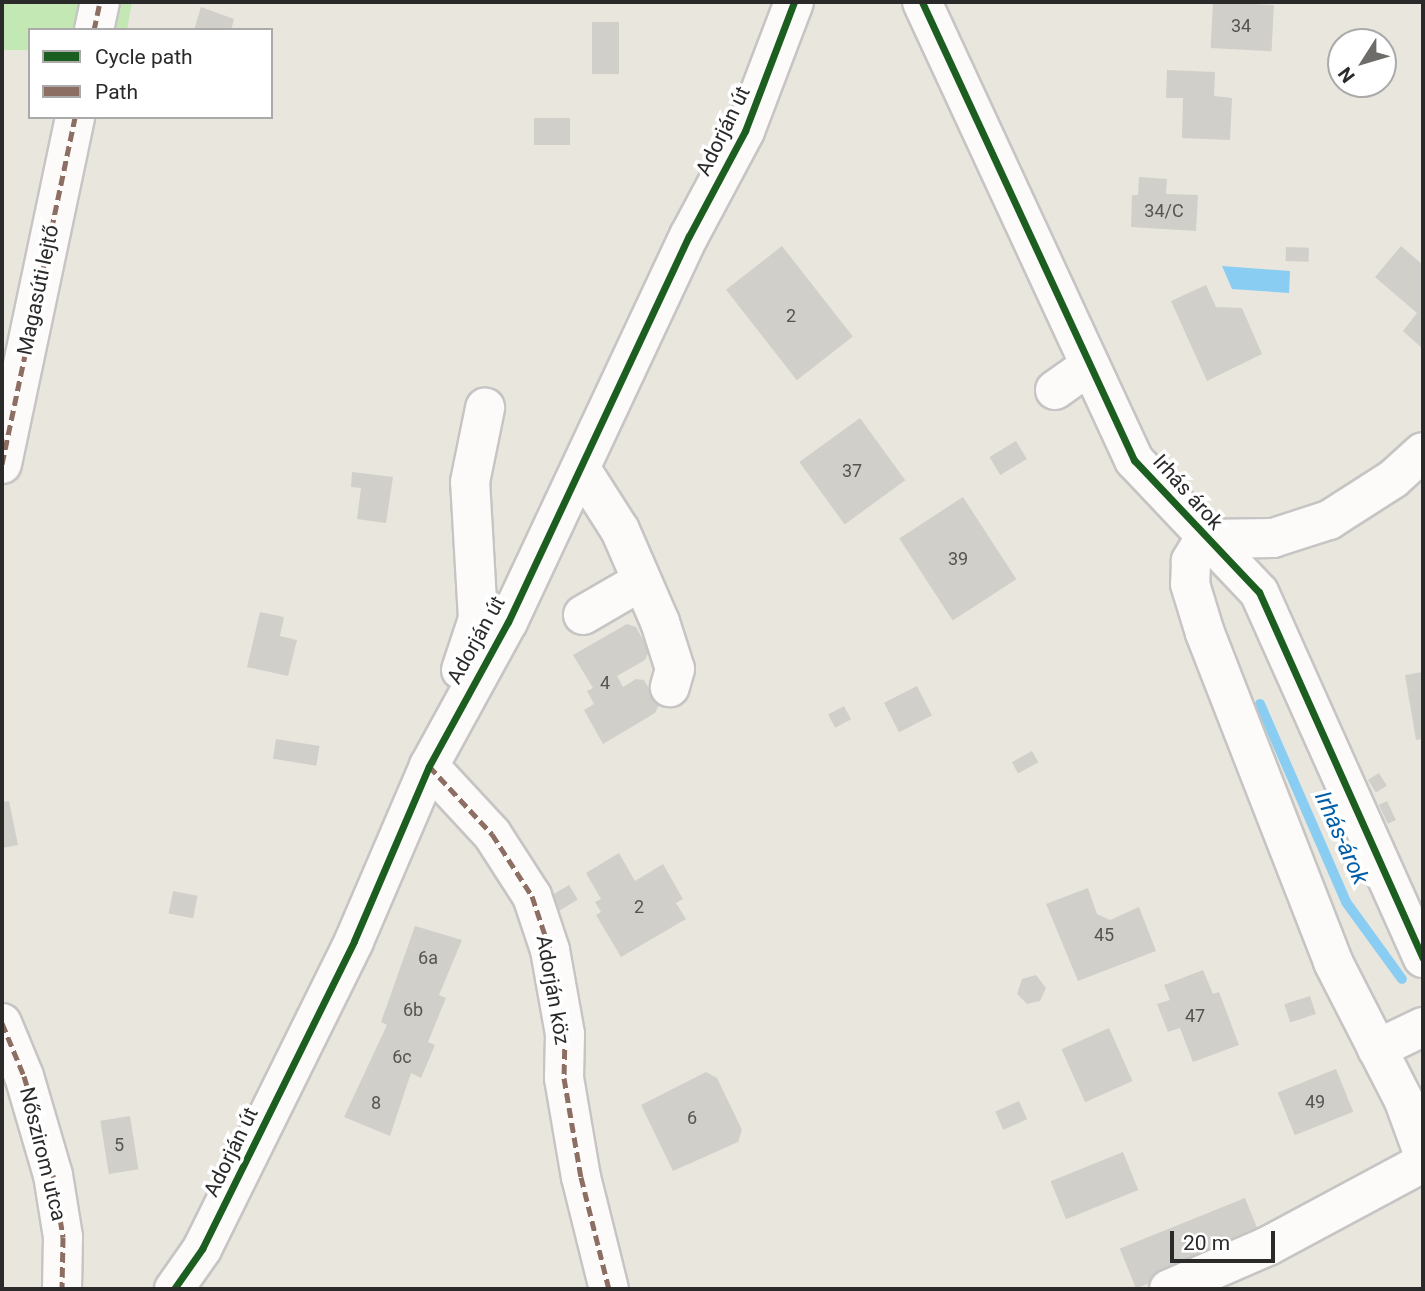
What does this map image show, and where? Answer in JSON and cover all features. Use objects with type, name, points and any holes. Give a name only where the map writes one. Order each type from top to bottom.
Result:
[{"type":"street","points":[[94,28],[100,2]]},
{"type":"street","name":"Adorján út","points":[[174,1289],[202,1249],[355,941],[429,766],[461,703],[508,622],[690,236],[745,131],[793,2]]},
{"type":"street","name":"Irhás árok","points":[[922,2],[1135,460],[1204,539],[1248,575],[1259,592],[1423,958]]},
{"type":"street","name":"Magasúti lejtő","points":[[2,464],[75,119]]},
{"type":"street","points":[[1055,390],[1089,366]]},
{"type":"street","points":[[461,703],[460,672],[478,619],[470,482],[485,408]]},
{"type":"street","points":[[1423,452],[1393,479],[1329,520],[1273,538],[1204,539],[1191,561],[1190,584],[1205,633],[1333,962],[1377,1049],[1413,1096],[1423,1153]]},
{"type":"street","points":[[581,468],[620,530],[675,668],[670,687]]},
{"type":"street","points":[[583,615],[640,582]]},
{"type":"street","name":"Adorján köz","points":[[429,766],[492,834],[532,896],[550,950],[565,1034],[564,1078],[581,1177],[609,1289]]},
{"type":"street","name":"Nőszirom utca","points":[[2,1023],[24,1076],[52,1175],[63,1237],[62,1289]]},
{"type":"street","points":[[1377,1049],[1423,1027]]},
{"type":"street","points":[[1170,1289],[1268,1246],[1423,1163]]},
{"type":"green space","points":[[2,2],[132,2],[127,28],[28,28],[28,50],[2,50]]},
{"type":"water","points":[[1222,266],[1290,271],[1289,293],[1232,289]]},
{"type":"building","points":[[1213,2],[1274,5],[1272,51],[1211,48]]},
{"type":"building","points":[[201,7],[234,19],[232,28],[195,28]]},
{"type":"building","points":[[592,22],[619,22],[619,74],[592,74]]},
{"type":"building","points":[[1167,70],[1215,72],[1214,96],[1232,98],[1230,140],[1182,138],[1183,98],[1166,98]]},
{"type":"building","points":[[534,118],[570,118],[570,145],[534,145]]},
{"type":"building","points":[[1139,177],[1167,179],[1166,194],[1198,195],[1196,231],[1131,227],[1132,195],[1138,195]]},
{"type":"building","points":[[782,246],[853,337],[797,380],[726,290]]},
{"type":"building","points":[[1401,246],[1423,265],[1423,349],[1403,331],[1417,313],[1375,277]]},
{"type":"building","points":[[1286,247],[1309,248],[1308,262],[1286,261]]},
{"type":"building","points":[[1206,285],[1216,307],[1242,308],[1262,354],[1207,381],[1171,301]]},
{"type":"building","points":[[860,418],[905,480],[845,524],[799,462]]},
{"type":"building","points":[[1016,441],[1027,459],[1000,475],[989,457]]},
{"type":"building","points":[[352,472],[393,477],[386,523],[357,519],[361,488],[351,487]]},
{"type":"building","points":[[963,497],[1016,579],[953,621],[899,538]]},
{"type":"building","points":[[260,612],[284,617],[280,636],[297,640],[288,676],[247,667]]},
{"type":"building","points":[[627,624],[636,627],[649,651],[645,660],[617,676],[623,687],[636,679],[644,680],[659,705],[655,713],[603,744],[584,710],[594,704],[587,691],[593,688],[573,655]]},
{"type":"building","points":[[1423,672],[1423,739],[1416,740],[1405,675]]},
{"type":"building","points":[[917,686],[932,715],[899,732],[884,703]]},
{"type":"building","points":[[844,706],[851,719],[835,728],[828,714]]},
{"type":"building","points":[[276,739],[319,746],[316,766],[273,759]]},
{"type":"building","points":[[1032,751],[1038,762],[1018,774],[1012,762]]},
{"type":"building","points":[[1379,773],[1387,786],[1376,793],[1368,780]]},
{"type":"building","points":[[9,801],[18,845],[2,848],[2,802]]},
{"type":"building","points":[[1387,801],[1396,820],[1388,824],[1379,805]]},
{"type":"building","points":[[619,853],[635,881],[663,864],[683,899],[676,903],[686,919],[621,957],[596,915],[601,912],[595,902],[601,899],[586,873]]},
{"type":"building","points":[[569,885],[578,900],[559,911],[550,896]]},
{"type":"building","points":[[1088,888],[1097,914],[1110,920],[1139,907],[1156,951],[1078,981],[1046,904]]},
{"type":"building","points":[[173,891],[198,896],[193,918],[169,914]]},
{"type":"building","points":[[415,926],[462,940],[439,995],[446,998],[428,1042],[435,1045],[421,1078],[411,1073],[390,1136],[344,1117],[387,1025],[381,1022]]},
{"type":"building","points":[[1203,970],[1213,994],[1219,992],[1239,1045],[1193,1062],[1180,1028],[1168,1032],[1157,1004],[1170,1000],[1164,985]]},
{"type":"building","points":[[1036,975],[1046,988],[1040,1001],[1027,1004],[1017,994],[1022,979]]},
{"type":"building","points":[[1310,996],[1316,1014],[1290,1022],[1284,1004]]},
{"type":"building","points":[[1109,1028],[1133,1081],[1085,1102],[1061,1049]]},
{"type":"building","points":[[1336,1069],[1353,1112],[1295,1135],[1278,1093]]},
{"type":"building","points":[[706,1072],[717,1078],[742,1130],[738,1142],[673,1171],[641,1105]]},
{"type":"building","points":[[1019,1101],[1027,1119],[1003,1130],[995,1112]]},
{"type":"building","points":[[130,1116],[138,1169],[109,1174],[100,1121]]},
{"type":"building","points":[[1123,1152],[1138,1190],[1066,1219],[1051,1181]]},
{"type":"building","points":[[1245,1198],[1261,1238],[1136,1288],[1120,1249]]},
{"type":"waterway","name":"Irhás-árok","points":[[1260,704],[1346,902],[1402,979]]},
{"type":"marked path","points":[[94,28],[100,2]]},
{"type":"marked path","points":[[2,464],[75,119]]},
{"type":"marked path","points":[[429,766],[492,834],[532,896],[550,950],[565,1034],[564,1078],[581,1177],[609,1289]]},
{"type":"marked path","points":[[2,1023],[24,1076],[53,1175],[63,1237],[62,1289]]},
{"type":"cycle path","points":[[174,1289],[202,1249],[354,941],[429,766],[508,622],[689,236],[745,131],[794,2]]},
{"type":"cycle path","points":[[922,2],[1134,460],[1259,592],[1423,958]]}]
